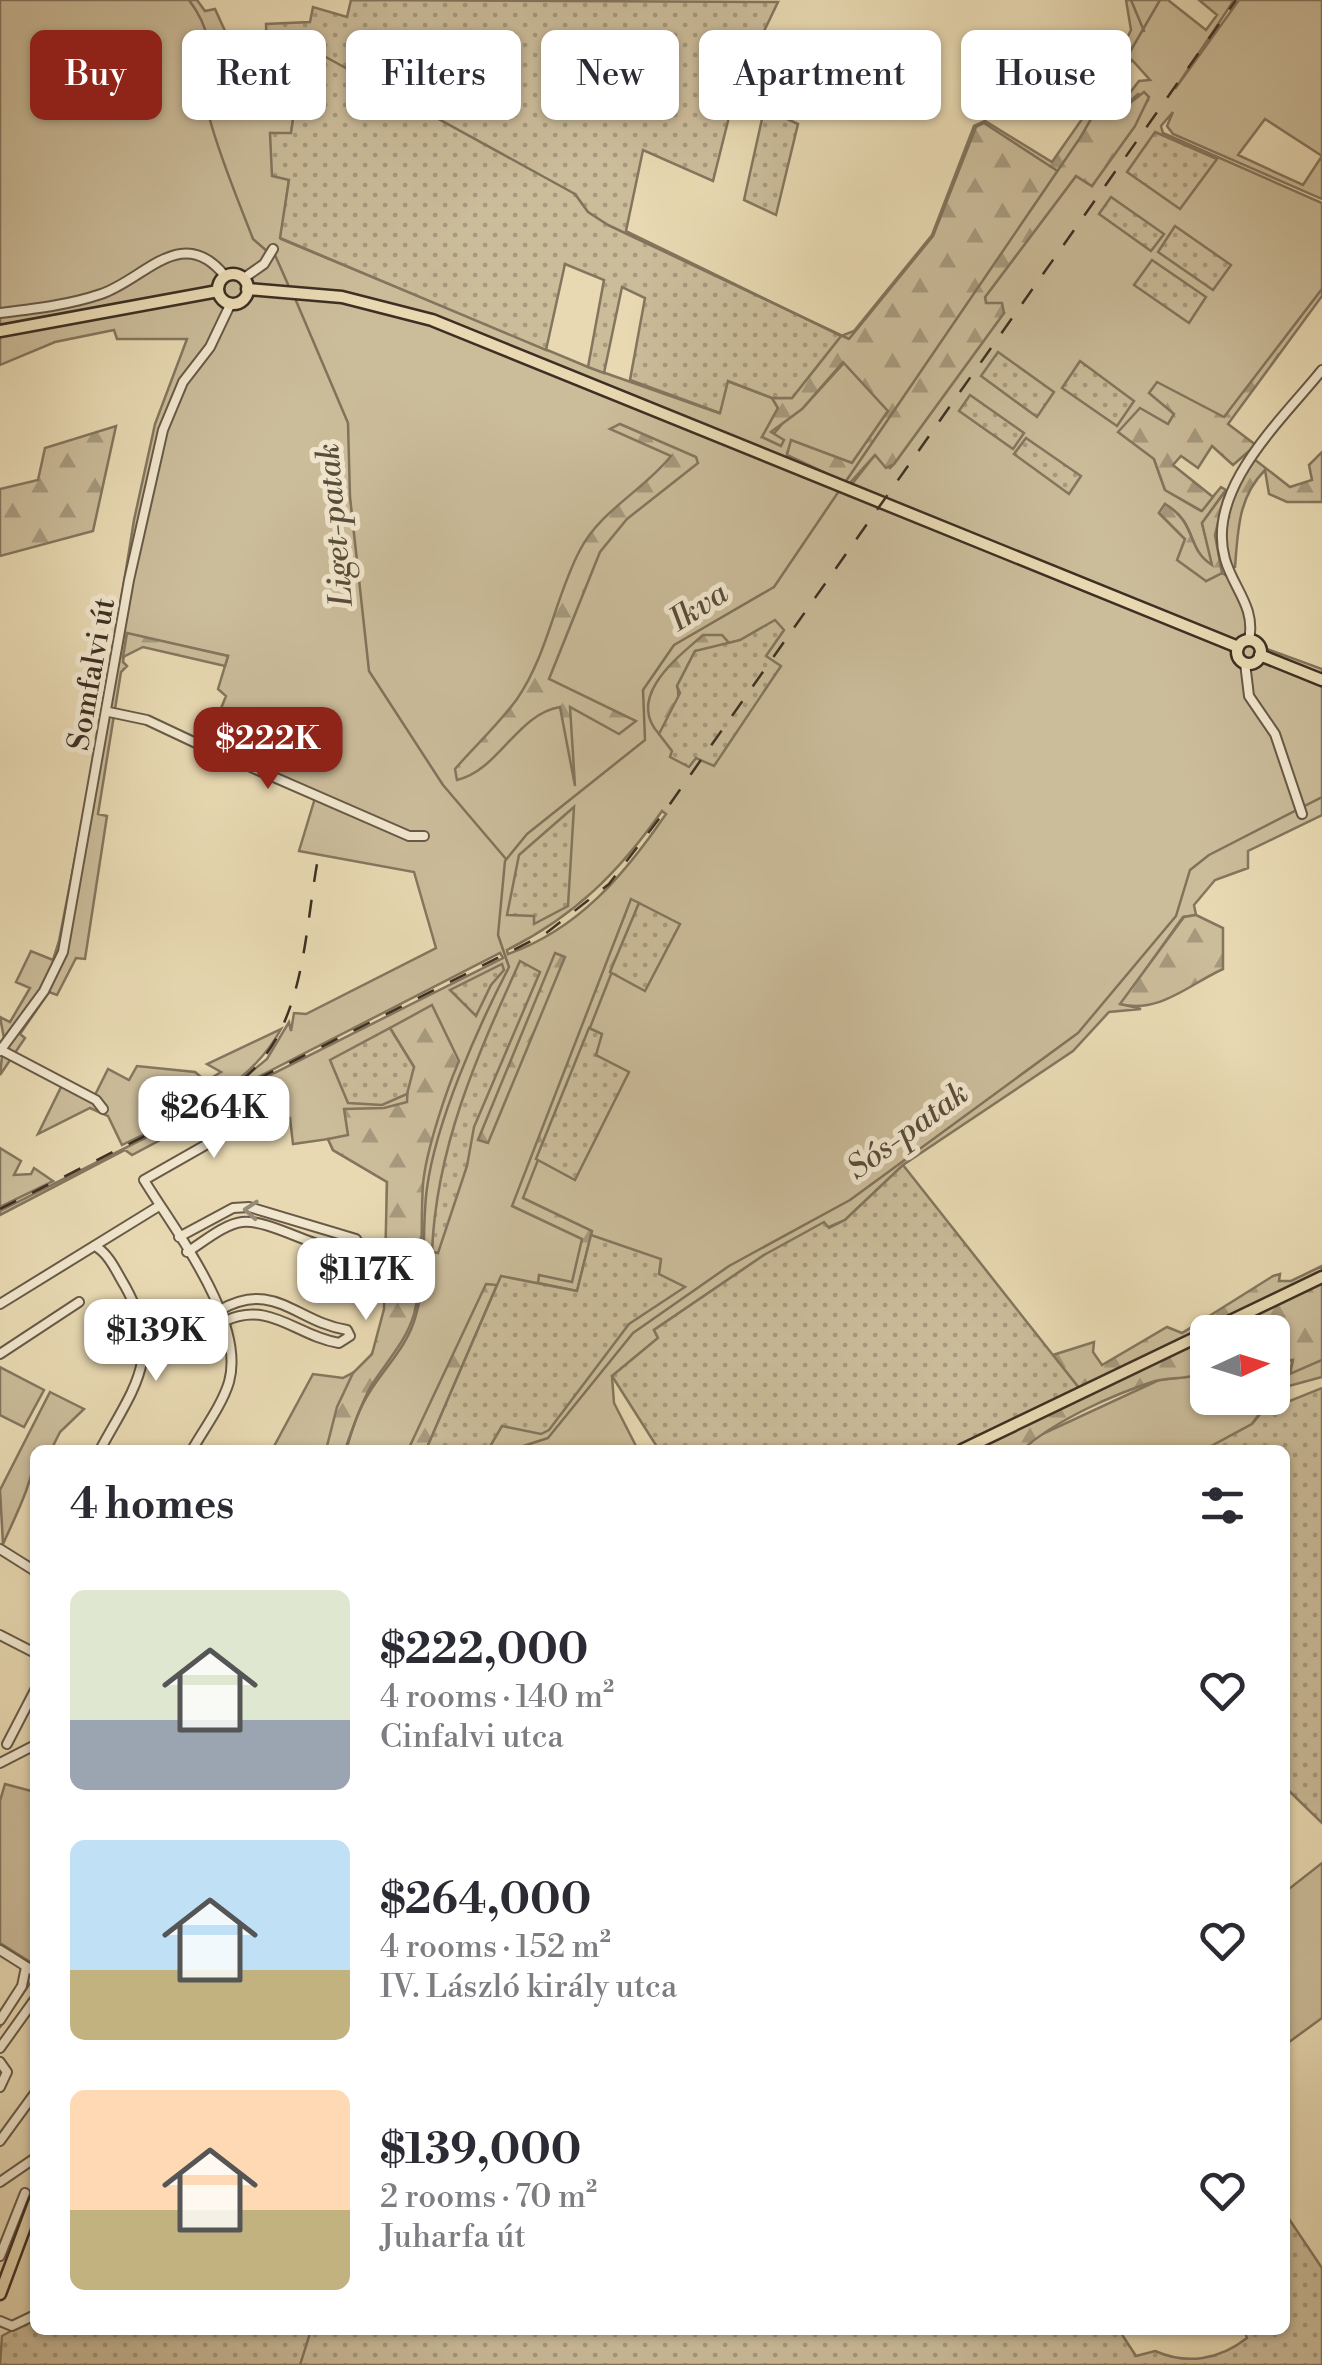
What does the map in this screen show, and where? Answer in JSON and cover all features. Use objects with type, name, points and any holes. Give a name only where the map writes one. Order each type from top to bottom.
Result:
[{"type":"main road","points":[[218,291],[225,276],[293,293],[364,300],[422,316],[1238,647],[1245,662],[1256,662],[1259,645],[1249,640],[1238,647]]},
{"type":"main road","points":[[218,291],[231,303],[242,300],[246,284]]},
{"type":"main road","points":[[0,331],[218,291]]},
{"type":"main road","points":[[1260,655],[1322,680]]},
{"type":"main road","points":[[972,1445],[1322,1277]]},
{"type":"main road","points":[[0,2294],[30,2197]]},
{"type":"street","points":[[246,284],[272,252]]},
{"type":"street","points":[[0,313],[97,296],[116,289],[154,262],[178,254],[203,257],[225,276]]},
{"type":"street","name":"Somfalvi út","points":[[0,1050],[44,992],[65,946],[109,712],[129,580],[163,430],[183,382],[210,348],[231,303]]},
{"type":"street","points":[[1249,640],[1248,609],[1224,558],[1225,515],[1245,468],[1322,370]]},
{"type":"street","points":[[1245,662],[1249,696],[1275,734],[1300,809]]},
{"type":"street","points":[[109,712],[182,732],[198,744],[409,836],[424,836]]},
{"type":"street","points":[[0,1030],[11,1036]]},
{"type":"street","points":[[0,1050],[96,1100],[103,1109]]},
{"type":"street","points":[[195,1445],[227,1388],[231,1360],[225,1321],[144,1180],[253,1118],[276,1113]]},
{"type":"street","points":[[0,1304],[75,1257],[98,1248],[110,1235],[160,1206]]},
{"type":"street","points":[[178,1237],[233,1208],[248,1207],[356,1239],[360,1247],[340,1250],[277,1228],[241,1222],[186,1252]]},
{"type":"street","points":[[98,1248],[138,1309],[146,1345],[140,1372],[103,1445]]},
{"type":"street","points":[[220,1310],[242,1298],[268,1298],[322,1324],[347,1330],[350,1336],[339,1343],[320,1339],[259,1312],[225,1321]]},
{"type":"street","points":[[0,1354],[79,1302]]},
{"type":"street","points":[[3,1550],[30,1563]]},
{"type":"street","points":[[0,1635],[30,1650]]},
{"type":"street","points":[[12,1756],[4,1743],[30,1699]]},
{"type":"street","points":[[0,1763],[30,1747]]},
{"type":"street","points":[[0,1950],[30,1969]]},
{"type":"street","points":[[0,2020],[30,1973]]},
{"type":"street","points":[[0,2000],[9,2006]]},
{"type":"street","points":[[0,2048],[30,2006]]},
{"type":"street","points":[[0,2062],[6,2072],[0,2088]]},
{"type":"street","points":[[0,2141],[30,2100]]},
{"type":"street","points":[[0,2182],[30,2162]]},
{"type":"street","points":[[0,2256],[2,2234],[30,2197]]},
{"type":"street","points":[[0,2321],[12,2326],[30,2317]]},
{"type":"green space","points":[[0,0],[197,0],[205,11],[215,9],[225,30],[182,30],[182,120],[293,120],[291,134],[271,133],[289,179],[281,239],[588,367],[719,413],[727,381],[772,398],[778,408],[762,437],[772,436],[792,412],[802,409],[844,363],[888,411],[852,463],[792,441],[787,453],[852,484],[875,455],[890,468],[894,464],[1004,313],[986,303],[985,297],[1076,176],[1092,186],[1148,100],[1138,94],[1131,100],[1131,91],[1139,81],[1150,80],[1131,61],[1126,0],[1168,0],[1206,30],[1217,15],[1199,0],[1234,0],[1175,89],[1239,0],[1322,0],[1322,156],[1322,199],[1173,134],[1167,126],[1173,112],[1161,126],[1163,133],[1322,203],[1322,289],[1224,418],[1174,414],[1154,459],[1165,490],[1201,511],[1221,487],[1226,490],[1202,523],[1213,566],[1198,552],[1176,512],[1165,504],[1159,513],[1185,539],[1206,581],[1222,573],[1230,578],[1243,603],[1248,642],[1322,669],[1322,815],[1248,851],[1248,868],[1215,880],[1194,905],[1196,915],[1183,917],[1121,1004],[1141,1009],[1109,1012],[1073,1051],[903,1165],[845,1220],[764,1255],[654,1330],[658,1338],[612,1376],[614,1403],[635,1445],[275,1445],[313,1374],[343,1378],[366,1363],[377,1344],[386,1300],[387,1182],[333,1150],[328,1139],[293,1144],[290,1118],[254,1110],[245,1095],[132,1155],[125,1150],[0,1215],[0,1211],[503,958],[500,953],[223,1095],[267,1059],[289,1022],[291,1031],[294,1013],[306,1014],[436,948],[414,872],[299,851],[315,798],[205,748],[226,696],[218,689],[228,656],[127,634],[123,662],[127,666],[121,672],[98,814],[107,816],[85,959],[76,958],[57,995],[49,992],[20,1034],[25,1038],[0,1075],[4,1038],[0,1017],[10,1022],[30,988],[16,982],[31,951],[53,960],[59,941],[102,719],[134,520],[155,424],[187,339],[117,339],[114,330],[55,342],[0,365]],"holes":[[[1265,119],[1322,156],[1303,185],[1238,155]],[[662,811],[666,814],[617,878],[578,915],[508,954],[507,950],[554,923],[594,891]]]},
{"type":"green space","points":[[351,0],[778,2],[765,30],[699,30],[699,120],[728,120],[713,181],[643,150],[626,231],[841,336],[792,398],[772,398],[728,381],[720,413],[630,380],[645,298],[622,287],[604,373],[588,367],[604,280],[565,264],[546,350],[280,238],[289,180],[272,176],[270,133],[291,133],[293,120],[326,120],[326,30],[266,30],[266,24],[310,22],[313,7],[347,17]]},
{"type":"green space","points":[[1144,92],[1149,97],[1135,126],[1092,186],[1076,176],[985,297],[986,303],[1002,303],[1004,313],[894,464],[886,468],[875,455],[849,484],[787,455],[791,440],[852,463],[888,411],[843,362],[802,409],[771,432],[784,440],[781,446],[762,437],[778,408],[772,398],[792,398],[841,336],[854,331],[932,235],[974,126],[985,121],[1052,162],[1081,120],[1131,120],[1131,102]]},
{"type":"green space","points":[[762,120],[789,120],[798,124],[776,215],[744,200]]},
{"type":"green space","points":[[1155,132],[1217,159],[1180,209],[1127,172]]},
{"type":"green space","points":[[1111,197],[1164,234],[1151,251],[1099,214]]},
{"type":"green space","points":[[1175,226],[1231,265],[1213,290],[1158,252]]},
{"type":"green space","points":[[1152,260],[1206,297],[1189,323],[1134,285]]},
{"type":"green space","points":[[1322,289],[1322,296],[1228,424],[1256,445],[1233,465],[1212,446],[1198,468],[1181,456],[1173,465],[1213,497],[1202,511],[1165,490],[1154,459],[1118,432],[1140,408],[1168,424],[1174,414],[1149,393],[1157,382],[1224,417]]},
{"type":"green space","points":[[998,352],[1054,392],[1037,417],[981,376]]},
{"type":"green space","points":[[1080,361],[1134,401],[1117,426],[1062,388]]},
{"type":"green space","points":[[970,395],[1024,433],[1013,449],[959,411]]},
{"type":"green space","points":[[620,424],[696,457],[698,463],[627,519],[600,552],[549,679],[636,721],[619,734],[570,707],[575,786],[560,707],[532,720],[484,766],[457,780],[455,769],[503,717],[528,682],[571,568],[589,536],[671,456],[610,429]]},
{"type":"green space","points":[[116,426],[93,531],[0,556],[0,489],[38,480],[45,448]]},
{"type":"green space","points":[[1026,438],[1081,476],[1069,494],[1014,454]]},
{"type":"green space","points":[[1322,452],[1322,502],[1287,502],[1269,494],[1265,470],[1256,480],[1244,503],[1235,567],[1230,568],[1225,540],[1229,511],[1239,483],[1254,459],[1290,487],[1312,480],[1309,465]]},
{"type":"green space","points":[[1226,490],[1215,535],[1222,573],[1206,581],[1177,560],[1185,539],[1159,513],[1165,504],[1175,512],[1188,528],[1198,552],[1212,565],[1202,523]]},
{"type":"green space","points":[[775,620],[784,630],[766,656],[781,666],[714,766],[696,758],[689,767],[670,757],[672,751],[659,734],[695,651],[740,640]]},
{"type":"green space","points":[[127,633],[228,656],[225,666],[143,647],[123,657]]},
{"type":"green space","points":[[703,635],[722,635],[730,644],[695,651],[677,686],[674,711],[659,734],[650,720],[648,705],[652,691],[660,677]]},
{"type":"green space","points":[[574,807],[568,906],[534,924],[534,916],[507,915],[519,855]]},
{"type":"green space","points":[[631,899],[639,903],[523,1198],[592,1231],[577,1291],[538,1283],[539,1275],[572,1282],[582,1239],[512,1206]]},
{"type":"green space","points":[[639,903],[680,924],[645,991],[610,972]]},
{"type":"green space","points":[[1196,915],[1223,928],[1223,969],[1160,1002],[1120,1004],[1184,917]]},
{"type":"green space","points":[[555,953],[565,957],[488,1143],[478,1140]]},
{"type":"green space","points":[[520,961],[540,972],[474,1127],[467,1166],[438,1253],[432,1252],[435,1213],[450,1139],[474,1067]]},
{"type":"green space","points":[[502,964],[504,970],[491,985],[476,1016],[450,990]]},
{"type":"green space","points":[[432,1005],[459,1061],[437,1121],[425,1170],[421,1266],[414,1314],[401,1343],[367,1394],[347,1445],[327,1445],[337,1407],[353,1373],[372,1354],[384,1309],[387,1182],[333,1150],[328,1139],[348,1135],[344,1109],[384,1108],[407,1102],[408,1079],[414,1067],[390,1028]]},
{"type":"green space","points":[[390,1028],[414,1067],[407,1094],[382,1105],[348,1103],[330,1060]]},
{"type":"green space","points":[[589,1028],[602,1034],[596,1055],[629,1072],[575,1180],[536,1159]]},
{"type":"green space","points":[[281,1029],[251,1069],[232,1085],[190,1112],[122,1145],[108,1116],[90,1108],[38,1134],[65,1079],[95,1095],[108,1069],[129,1080],[137,1066],[195,1072],[206,1081],[221,1072],[207,1064]]},
{"type":"green space","points":[[0,1148],[21,1161],[14,1175],[31,1174],[34,1168],[53,1181],[0,1207]]},
{"type":"green space","points":[[903,1165],[1079,1388],[966,1445],[656,1445],[612,1376],[658,1338],[654,1330],[764,1255],[824,1222],[829,1228],[845,1220]]},
{"type":"green space","points":[[591,1235],[661,1259],[659,1274],[685,1287],[629,1324],[549,1430],[541,1434],[502,1426],[491,1445],[428,1445],[501,1276],[577,1291]]},
{"type":"green space","points":[[1322,1266],[1322,1273],[1233,1315],[1211,1315],[1273,1276],[1280,1274],[1279,1281],[1291,1281]]},
{"type":"green space","points":[[1322,1283],[1322,1360],[1290,1374],[1290,1315],[1254,1315]]},
{"type":"green space","points":[[486,1284],[497,1285],[428,1445],[410,1445]]},
{"type":"green space","points":[[1167,1327],[1182,1333],[1190,1328],[1190,1335],[1079,1388],[1053,1355],[1094,1342],[1093,1352],[1102,1365]]},
{"type":"green space","points":[[1190,1345],[1190,1376],[1155,1381],[1103,1401],[1029,1445],[983,1445]]},
{"type":"green space","points":[[1322,1360],[1322,1377],[1290,1386],[1290,1372]]},
{"type":"green space","points":[[0,1367],[44,1390],[24,1427],[0,1415]]},
{"type":"green space","points":[[1190,1377],[1190,1415],[1258,1415],[1252,1424],[1213,1445],[1028,1445],[1038,1436],[1159,1380]]},
{"type":"green space","points":[[1322,1388],[1322,1823],[1290,1792],[1290,1445],[1213,1445],[1252,1424],[1260,1415],[1290,1415],[1290,1401]]},
{"type":"green space","points":[[50,1392],[84,1409],[60,1432],[54,1445],[30,1445],[28,1485],[3,1544],[0,1490]]},
{"type":"green space","points":[[5,1784],[30,1791],[30,1962],[0,1943],[0,1801]]},
{"type":"green space","points":[[1322,1863],[1322,2018],[1290,2041],[1290,1888]]},
{"type":"green space","points":[[1290,2220],[1322,2268],[1322,2365],[0,2365],[2,2336],[30,2321],[30,2335],[1122,2335],[1136,2356],[1155,2351],[1191,2359],[1225,2351],[1247,2338],[1246,2335],[1290,2335]]},
{"type":"waterway","name":"Liget-patak","points":[[189,0],[200,18],[209,48],[206,88],[214,135],[253,239],[268,252]]},
{"type":"waterway","points":[[1131,0],[1144,31]]},
{"type":"waterway","name":"Ikva","points":[[844,484],[1080,138],[1160,0]]},
{"type":"waterway","points":[[326,57],[575,194],[588,212],[608,225],[849,339],[933,236],[976,127],[984,123],[1056,170]]},
{"type":"waterway","name":"Liget-patak","points":[[275,255],[290,289]]},
{"type":"waterway","name":"Liget-patak","points":[[294,296],[348,423],[350,497],[369,671],[443,785],[506,859]]},
{"type":"waterway","name":"Ikva","points":[[348,1445],[365,1400],[402,1346],[416,1315],[422,1283],[427,1188],[439,1134],[472,1046],[509,967],[498,935],[505,861],[527,834],[645,740],[643,690],[674,645],[774,587],[839,491]]},
{"type":"waterway","name":"Sós-patak","points":[[526,1445],[548,1438],[633,1333],[729,1266],[850,1200],[1078,1033],[1176,916],[1190,870],[1209,855],[1322,797]]},
{"type":"waterway","name":"Ikva","points":[[0,2027],[30,1983]]},
{"type":"waterway","points":[[300,2365],[309,2335]]},
{"type":"railway","points":[[0,1209],[545,934],[609,884],[665,811],[1236,0]]},
{"type":"railway","points":[[242,1080],[262,1059],[290,1009],[304,951],[317,864]]}]
